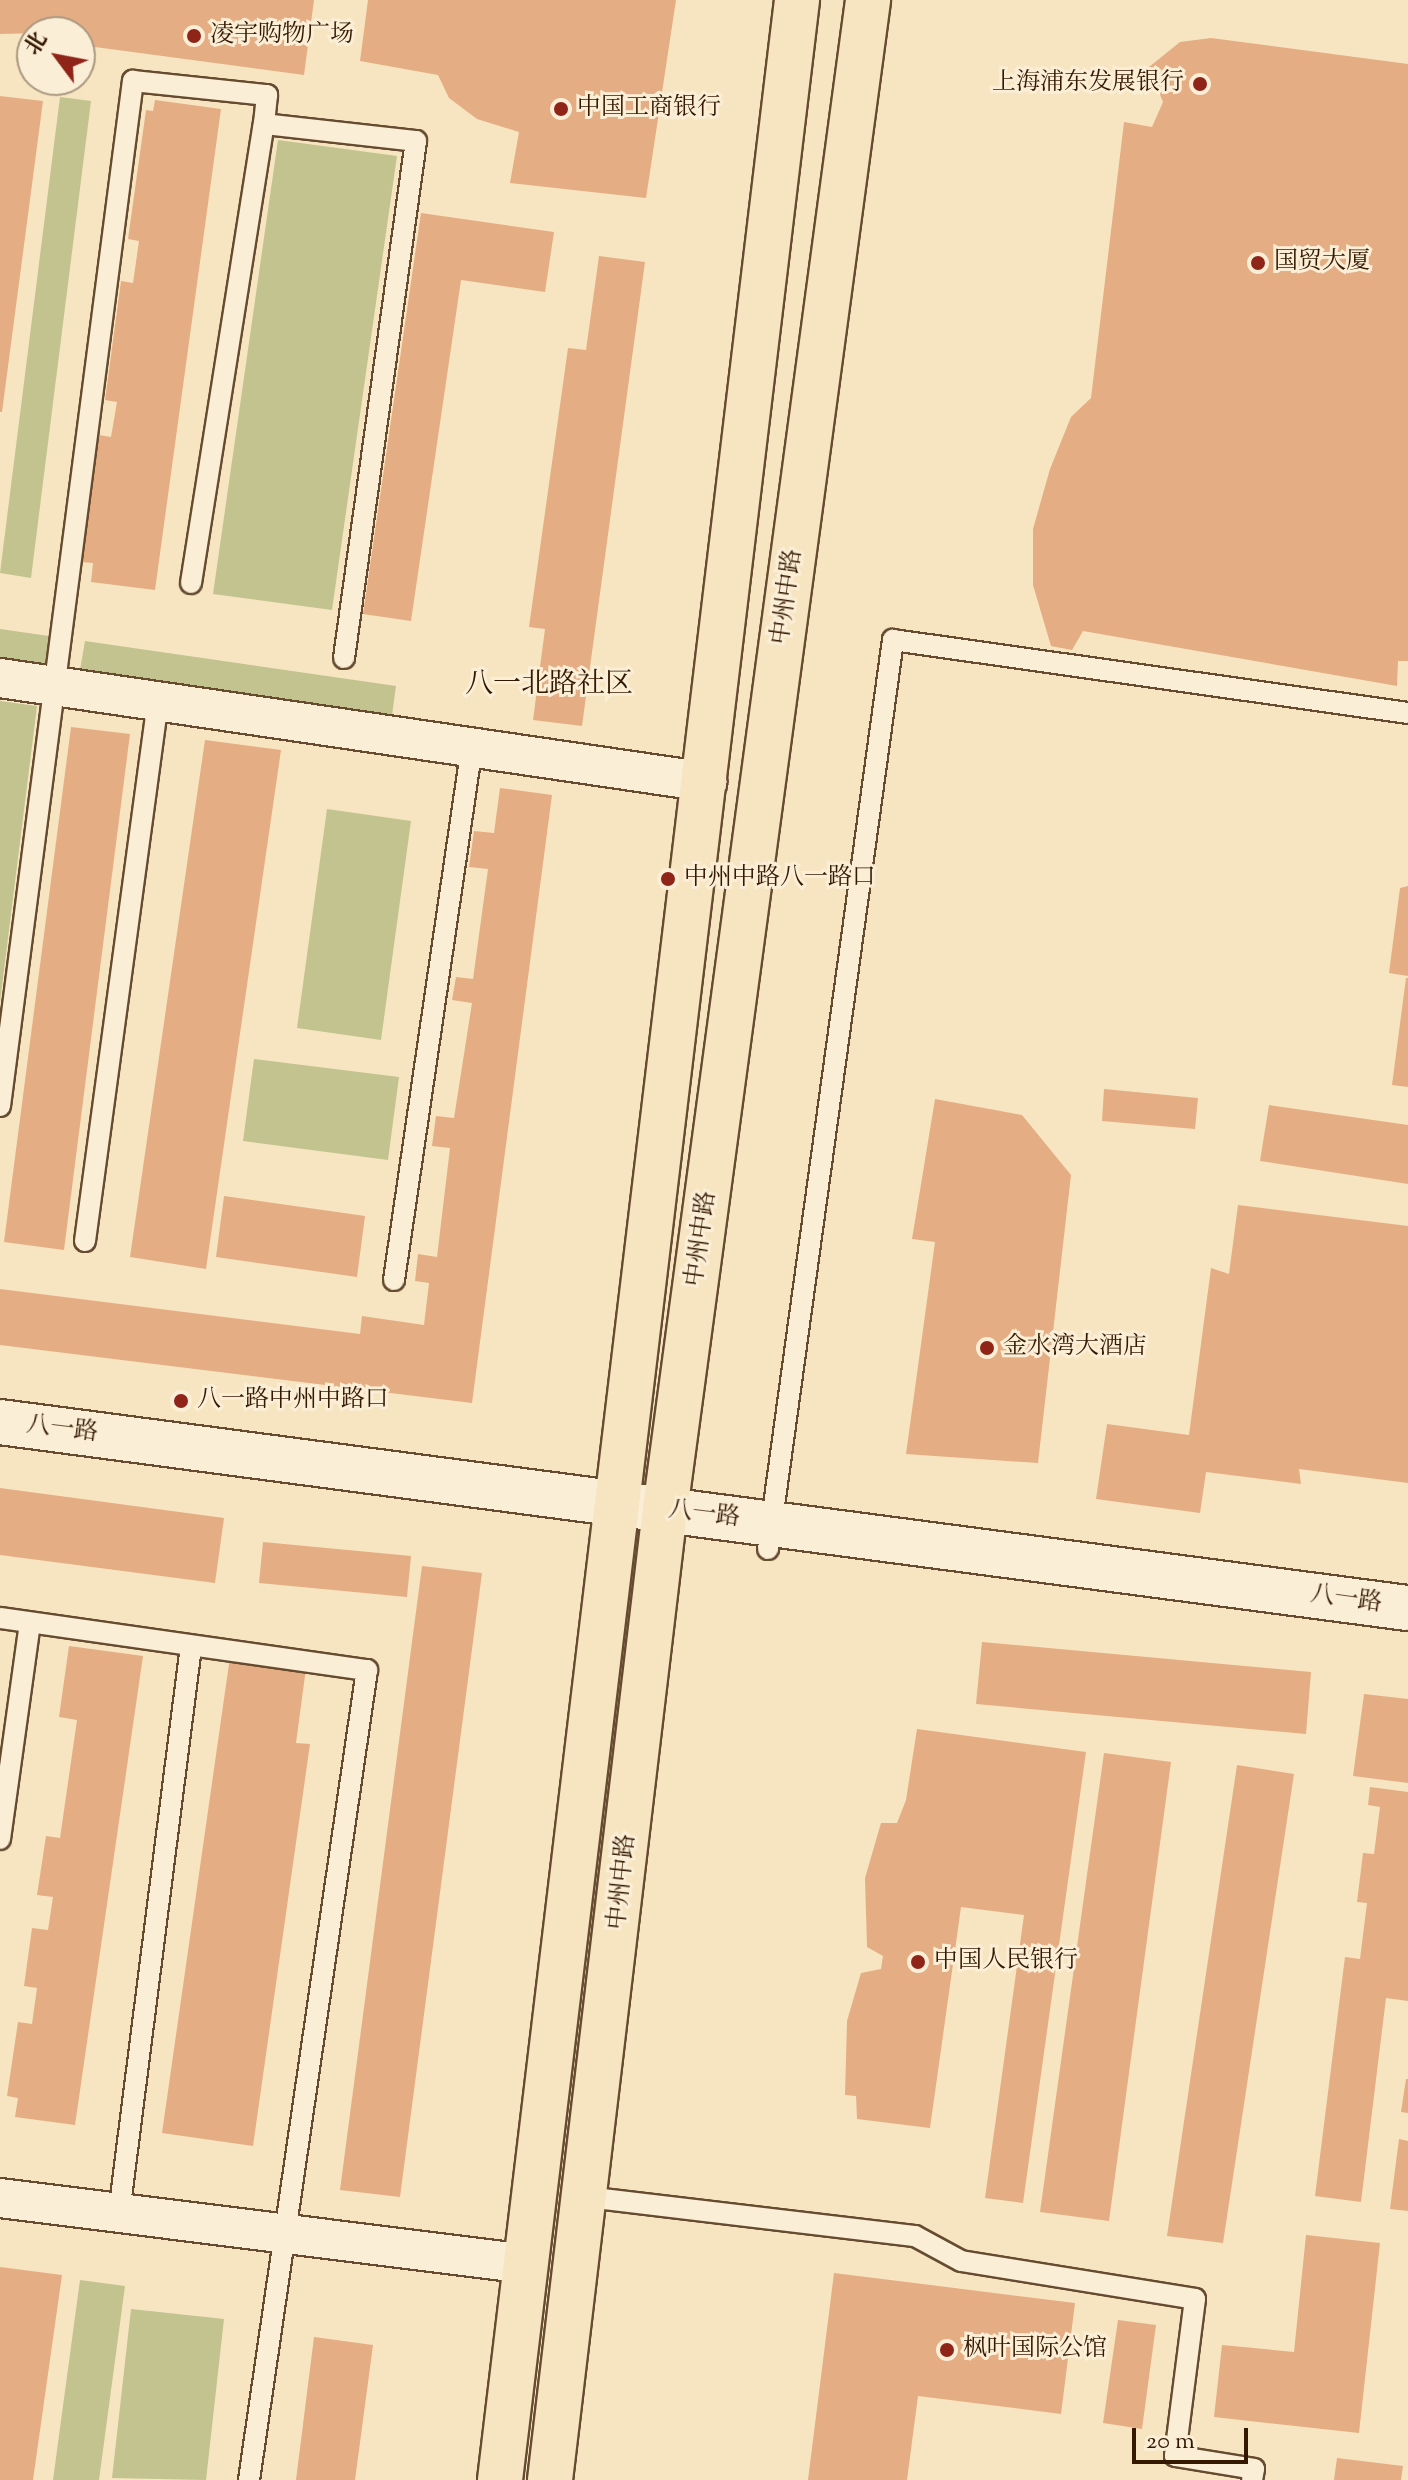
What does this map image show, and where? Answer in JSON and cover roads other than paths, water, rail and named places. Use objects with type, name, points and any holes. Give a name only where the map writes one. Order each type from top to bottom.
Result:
[{"type":"main road","points":[[500,2480],[614,1516],[707,782],[797,0]]},
{"type":"main road","name":"中州中路","points":[[550,2480],[587,2197],[664,1523],[868,0]]},
{"type":"street","points":[[0,678],[707,782]]},
{"type":"street","name":"八一路","points":[[0,1422],[664,1523],[1408,1608]]},
{"type":"street","name":"八一路","points":[[0,1449],[614,1516]]},
{"type":"street","name":"八一路","points":[[770,1536],[1408,1635]]},
{"type":"street","points":[[0,2198],[527,2264]]},
{"type":"lane","points":[[0,1106],[58,686],[133,81],[267,95],[191,583]]},
{"type":"lane","points":[[264,124],[416,141],[344,658]]},
{"type":"lane","points":[[770,1536],[893,640],[1408,713]]},
{"type":"lane","points":[[85,1241],[158,701]]},
{"type":"lane","points":[[394,1280],[472,746]]},
{"type":"lane","points":[[0,1618],[367,1670],[249,2480]]},
{"type":"lane","points":[[0,1839],[30,1623]]},
{"type":"lane","points":[[119,2213],[191,1646]]},
{"type":"lane","points":[[587,2197],[915,2236],[961,2261],[1195,2299],[1175,2456],[1254,2469],[1252,2480]]},
{"type":"place","name":"凌宇购物广场","points":[[194,36]]},
{"type":"place","name":"上海浦东发展银行","points":[[1200,84]]},
{"type":"place","name":"中国工商银行","points":[[561,109]]},
{"type":"place","name":"国贸大厦","points":[[1258,263]]},
{"type":"place","name":"中州中路八一路口","points":[[668,879]]},
{"type":"place","name":"金水湾大酒店","points":[[987,1348]]},
{"type":"place","name":"八一路中州中路口","points":[[181,1401]]},
{"type":"place","name":"中国人民银行","points":[[918,1962]]},
{"type":"place","name":"枫叶国际公馆","points":[[947,2350]]},
{"type":"district","name":"八一北路社区","points":[[549,685]]}]
